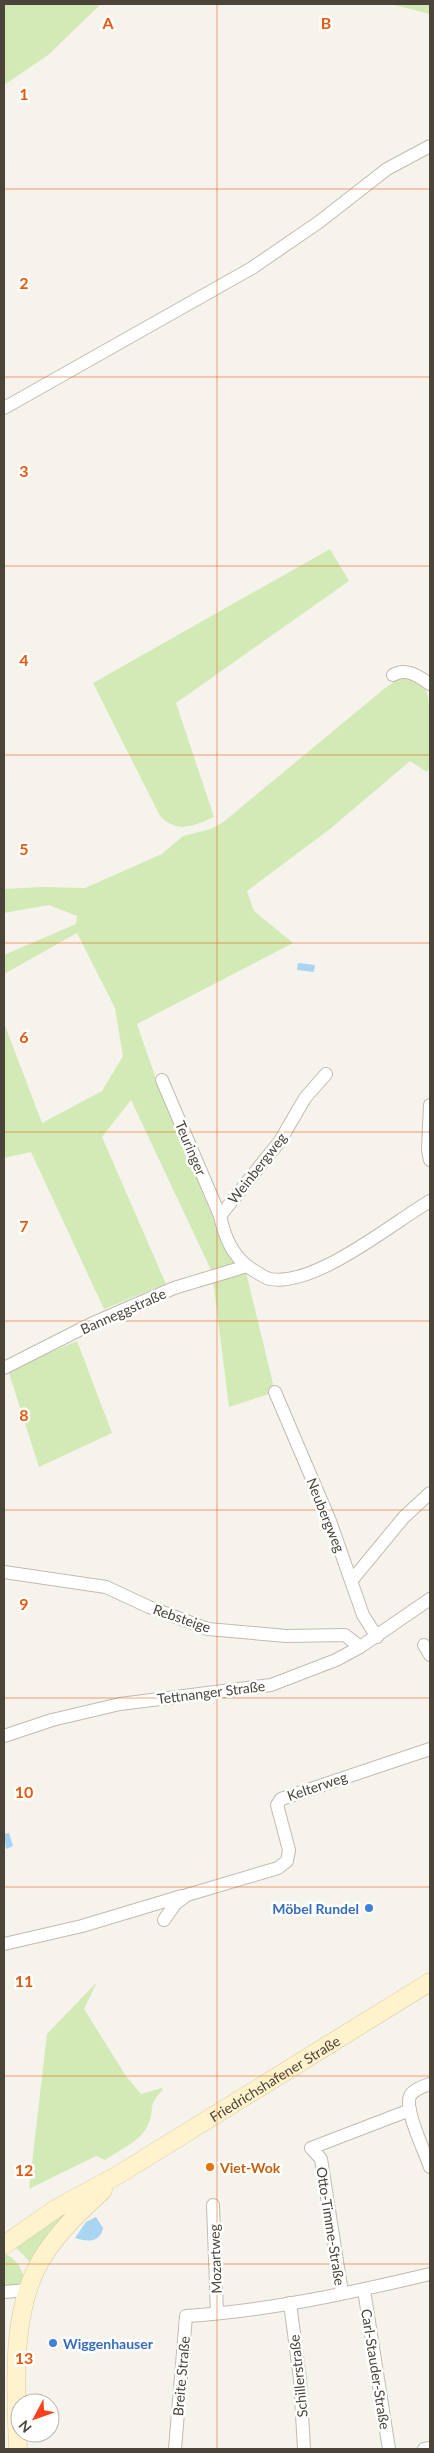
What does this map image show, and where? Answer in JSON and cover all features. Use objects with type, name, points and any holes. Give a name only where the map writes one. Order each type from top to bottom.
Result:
[{"type":"main road","name":"Friedrichshafener Straße","points":[[4,2245],[33,2222],[118,2175],[430,1982]]},
{"type":"main road","name":"Friedrichshafener Straße","points":[[18,2449],[15,2376],[19,2336],[27,2290],[45,2253],[66,2226],[118,2175]]},
{"type":"street","points":[[4,408],[252,268],[319,222],[387,169],[430,146]]},
{"type":"street","points":[[393,675],[406,672],[414,674],[430,684]]},
{"type":"street","name":"Weinbergweg","points":[[326,1074],[305,1098],[280,1141],[220,1216],[224,1235],[233,1252],[247,1266],[269,1279],[284,1279],[331,1265],[430,1201]]},
{"type":"street","name":"Teuringer","points":[[162,1080],[220,1216]]},
{"type":"street","points":[[430,1105],[428,1150],[430,1160]]},
{"type":"street","name":"Banneggstraße","points":[[4,1368],[91,1324],[174,1288],[247,1266]]},
{"type":"street","name":"Neubergweg","points":[[275,1392],[330,1521],[363,1615],[377,1637]]},
{"type":"street","points":[[352,1580],[404,1517],[430,1492]]},
{"type":"street","name":"Rebsteige","points":[[4,1572],[106,1588],[149,1607],[208,1629],[286,1636],[345,1635],[360,1647]]},
{"type":"street","name":"Tettnanger Straße","points":[[4,1736],[52,1720],[120,1704],[271,1685],[336,1660],[377,1637],[430,1599]]},
{"type":"street","name":"Kelterweg","points":[[4,1944],[82,1926],[278,1868],[287,1860],[289,1850],[277,1806],[281,1799],[430,1748]]},
{"type":"street","name":"Kelterweg","points":[[164,1920],[175,1904],[188,1895]]},
{"type":"street","points":[[430,2084],[417,2089],[410,2096],[410,2110],[430,2167]]},
{"type":"street","name":"Otto-Timme-Straße","points":[[342,2293],[321,2159],[311,2148],[410,2110]]},
{"type":"street","name":"Mozartweg","points":[[213,2205],[217,2313]]},
{"type":"street","points":[[4,2237],[33,2222]]},
{"type":"street","points":[[217,2313],[364,2290],[430,2274]]},
{"type":"street","points":[[4,2292],[27,2290]]},
{"type":"street","name":"Carl-Stauder-Straße","points":[[364,2290],[389,2449]]},
{"type":"street","name":"Schillerstraße","points":[[290,2303],[300,2379],[304,2449]]},
{"type":"street","name":"Breite Straße","points":[[175,2449],[186,2316],[217,2313]]},
{"type":"street","points":[[424,2449],[430,2448]]},
{"type":"green space","points":[[4,4],[101,4],[48,55],[4,85]]},
{"type":"green space","points":[[390,4],[430,4],[430,14]]},
{"type":"green space","points":[[330,549],[349,581],[176,703],[214,817],[186,827],[179,827],[167,822],[160,816],[93,683]]},
{"type":"green space","points":[[399,678],[417,680],[422,683],[426,690],[430,711],[430,768],[427,772],[410,761],[330,829],[247,891],[254,911],[293,943],[137,1024],[157,1082],[229,1257],[246,1272],[275,1392],[229,1407],[212,1272],[131,1100],[102,1137],[166,1284],[104,1309],[31,1152],[4,1158],[4,1023],[42,1123],[102,1091],[123,1056],[115,1008],[77,933],[4,974],[4,955],[76,924],[77,916],[49,905],[4,913],[4,889],[41,887],[85,888],[162,854],[183,836],[211,829],[222,823]]},
{"type":"green space","points":[[77,1341],[112,1433],[39,1467],[8,1370]]},
{"type":"green space","points":[[97,1982],[84,2009],[126,2076],[141,2094],[162,2088],[163,2090],[153,2104],[145,2131],[135,2141],[105,2160],[96,2156],[29,2189],[47,2034]]},
{"type":"green space","points":[[70,2211],[31,2264],[12,2245]]},
{"type":"green space","points":[[4,2253],[18,2264],[23,2276],[24,2281],[11,2287],[4,2287]]},
{"type":"water","points":[[298,963],[315,965],[314,972],[297,970]]},
{"type":"water","points":[[9,1833],[13,1846],[6,1849],[4,1834]]},
{"type":"water","points":[[96,2217],[103,2228],[96,2239],[88,2241],[75,2238],[86,2222]]},
{"type":"place","name":"Möbel Rundel","points":[[369,1908]]},
{"type":"place","name":"Viet-Wok","points":[[210,2167]]},
{"type":"place","name":"Wiggenhauser","points":[[53,2343]]}]
